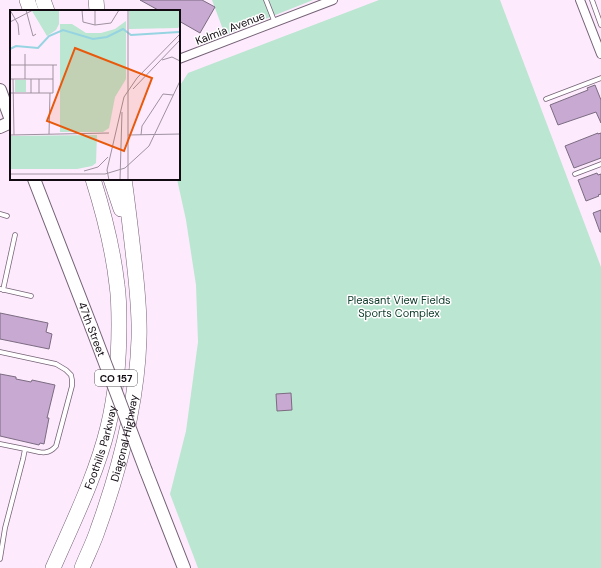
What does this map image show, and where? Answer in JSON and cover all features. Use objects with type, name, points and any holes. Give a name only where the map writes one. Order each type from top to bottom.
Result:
[{"type":"highway","points":[[27,0],[31,10]]},
{"type":"highway","points":[[43,0],[48,10]]},
{"type":"highway","points":[[96,0],[98,10]]},
{"type":"highway","name":"Foothills Parkway","points":[[53,568],[102,450],[110,419],[117,369],[119,340],[118,287],[103,210],[93,180]]},
{"type":"highway","points":[[111,180],[134,254]]},
{"type":"highway","points":[[124,180],[134,254]]},
{"type":"highway","name":"Diagonal Highway","points":[[82,568],[98,530],[121,456],[135,390],[138,365],[139,309],[134,254]]},
{"type":"street","name":"Kalmia Avenue","points":[[180,59],[333,0]]},
{"type":"street","points":[[580,0],[601,54]]},
{"type":"street","points":[[0,90],[10,118]]},
{"type":"street","points":[[0,127],[10,122]]},
{"type":"street","name":"47th Street","points":[[34,180],[184,568]]},
{"type":"lane","points":[[266,0],[275,23]]},
{"type":"lane","points":[[592,0],[601,25]]},
{"type":"lane","points":[[546,99],[601,78]]},
{"type":"lane","points":[[575,174],[601,164]]},
{"type":"lane","points":[[0,214],[6,216]]},
{"type":"lane","points":[[15,235],[2,290],[32,296]]},
{"type":"lane","points":[[0,352],[56,364],[66,370],[72,380],[72,386],[56,446],[53,450],[48,452],[0,444]]},
{"type":"lane","points":[[0,559],[2,535],[25,449]]},
{"type":"green space","points":[[212,0],[313,0],[225,35]]},
{"type":"green space","name":"Pleasant View Fields Sports Complex","points":[[379,0],[500,0],[601,267],[601,568],[198,568],[170,494],[186,431],[198,342],[196,285],[186,220],[177,180],[180,180],[180,85],[188,73]]},
{"type":"building","points":[[140,0],[202,0],[215,7],[200,33],[180,22],[180,10],[158,10]]},
{"type":"building","points":[[595,85],[601,100],[601,123],[596,112],[558,125],[550,105],[588,90],[587,88]]},
{"type":"building","points":[[601,133],[601,158],[574,168],[565,146]]},
{"type":"building","points":[[597,173],[598,175],[601,174],[601,194],[586,201],[578,180]]},
{"type":"building","points":[[601,210],[601,232],[600,232],[593,213]]},
{"type":"building","points":[[0,313],[48,323],[46,332],[52,334],[49,349],[0,339]]},
{"type":"building","points":[[0,374],[31,382],[32,380],[55,385],[47,418],[49,418],[44,444],[40,443],[39,445],[0,436]]},
{"type":"building","points":[[291,393],[292,410],[277,411],[276,394]]}]
